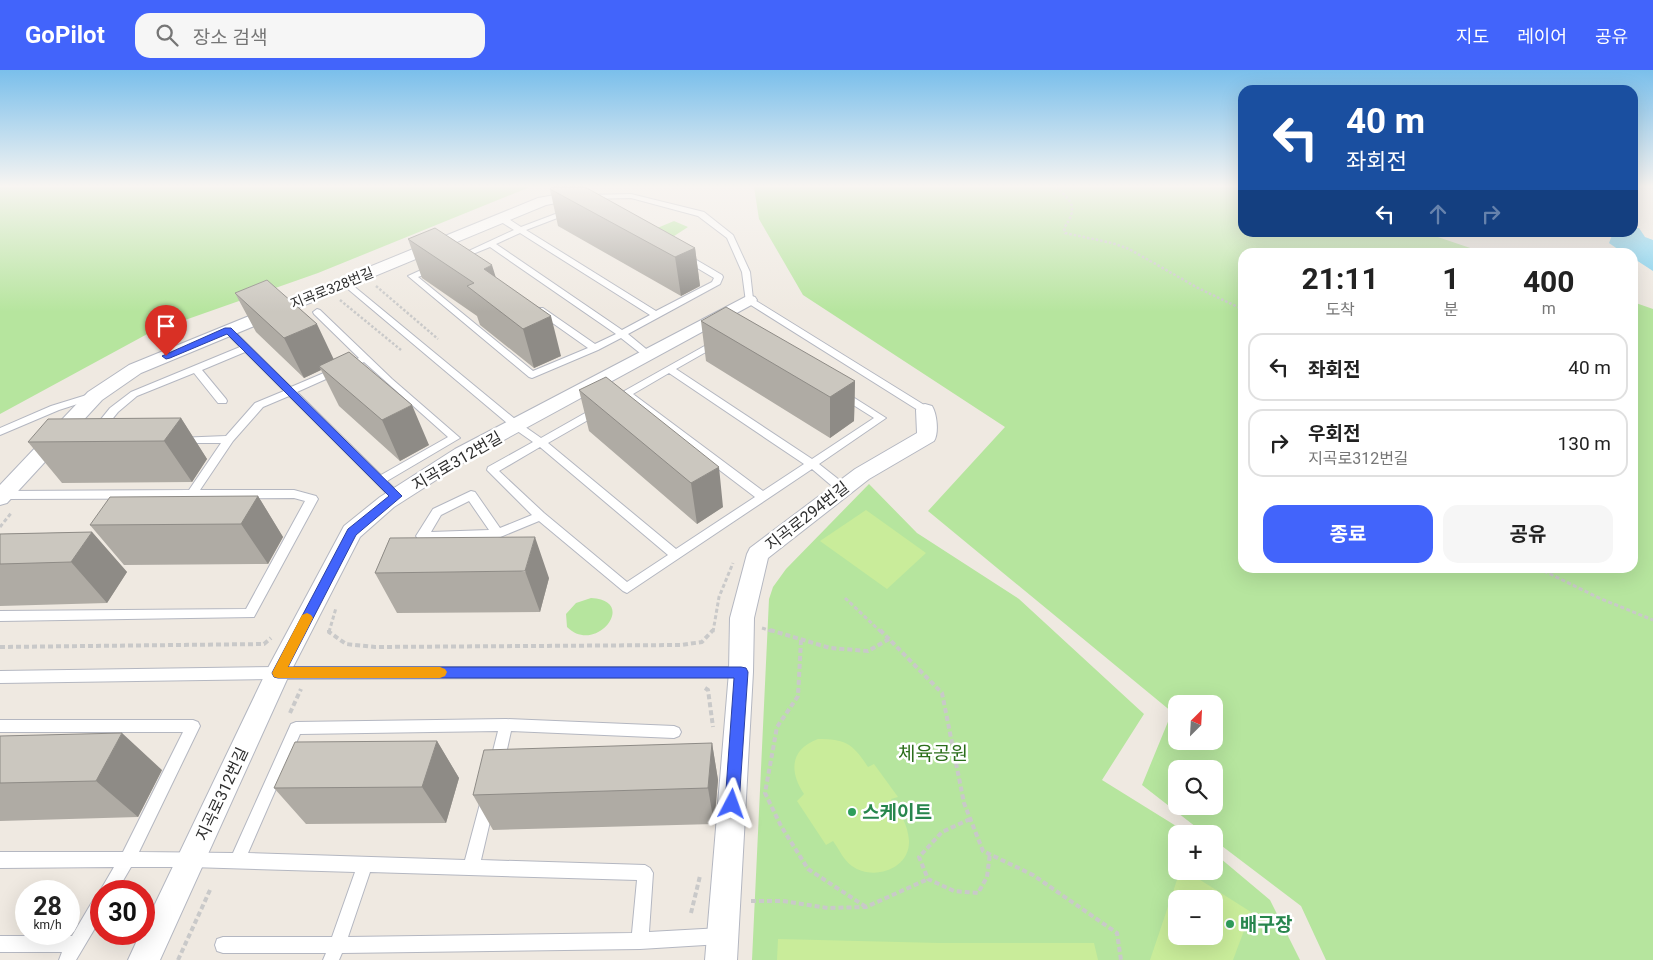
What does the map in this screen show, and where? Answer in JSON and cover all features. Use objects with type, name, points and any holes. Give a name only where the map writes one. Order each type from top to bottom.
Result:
[{"type":"street","name":"지곡로328번길","points":[[1,495],[95,396],[135,369],[475,229]]},
{"type":"street","name":"지곡로312번길","points":[[144,960],[278,673],[352,532],[396,496],[462,454],[749,300]]},
{"type":"street","name":"지곡로294번길","points":[[721,960],[741,672],[742,624],[758,554],[862,474],[927,436],[925,410]]},
{"type":"lane","points":[[523,229],[458,260],[412,276],[532,376],[595,348],[716,284],[719,277],[677,253]]},
{"type":"lane","points":[[719,229],[730,237],[746,272],[749,300],[925,410]]},
{"type":"lane","points":[[520,230],[656,315]]},
{"type":"lane","points":[[490,243],[622,334],[648,355]]},
{"type":"lane","points":[[345,282],[517,426],[542,443],[676,556]]},
{"type":"lane","points":[[532,305],[595,348]]},
{"type":"lane","points":[[317,312],[389,382],[455,438],[380,480]]},
{"type":"lane","points":[[228,330],[396,496]]},
{"type":"lane","points":[[729,336],[492,470],[540,516],[627,588],[881,418],[830,388]]},
{"type":"lane","points":[[98,440],[89,440],[114,410],[134,394],[246,348]]},
{"type":"lane","points":[[192,494],[229,439],[260,405],[366,358]]},
{"type":"lane","points":[[196,369],[222,401]]},
{"type":"lane","points":[[669,369],[812,464],[842,489]]},
{"type":"lane","points":[[626,394],[763,497]]},
{"type":"lane","points":[[0,432],[55,408],[95,396]]},
{"type":"lane","points":[[173,440],[229,439]]},
{"type":"lane","points":[[135,510],[146,494]]},
{"type":"lane","points":[[0,616],[250,614],[312,498],[294,494],[1,495]]},
{"type":"lane","points":[[498,534],[471,495],[437,512],[422,536],[498,534],[540,516]]},
{"type":"lane","points":[[0,677],[278,673],[741,672]]},
{"type":"lane","points":[[237,861],[296,728],[506,725],[674,732]]},
{"type":"lane","points":[[471,868],[506,725]]},
{"type":"lane","points":[[0,726],[193,726],[127,859],[115,880]]},
{"type":"lane","points":[[0,860],[191,859],[645,874],[640,941]]},
{"type":"lane","points":[[334,952],[365,864]]},
{"type":"lane","points":[[80,939],[90,922]]},
{"type":"lane","points":[[223,945],[334,952],[640,941],[722,936]]},
{"type":"lane","points":[[0,944],[15,944]]},
{"type":"lane","points":[[67,960],[76,945]]},
{"type":"path","points":[[1064,229],[1065,233],[1072,236],[1112,243],[1129,249],[1198,288],[1238,307]]},
{"type":"path","points":[[0,527],[14,510]]},
{"type":"path","points":[[1548,573],[1599,598],[1653,620]]},
{"type":"path","points":[[845,598],[942,692],[964,803],[983,851],[1033,875],[1117,933],[1121,960]]},
{"type":"path","points":[[338,604],[329,632],[346,644],[375,647],[681,645]]},
{"type":"path","points":[[715,620],[742,624],[830,648],[868,651],[889,639]]},
{"type":"path","points":[[801,640],[798,696],[777,727],[765,793],[781,826],[808,869],[866,907]]},
{"type":"path","points":[[0,647],[264,644]]},
{"type":"path","points":[[970,819],[942,832],[920,857],[928,879],[954,891],[978,893],[987,877],[990,853]]},
{"type":"path","points":[[741,900],[783,901],[828,908],[866,907],[928,879]]},
{"type":"path","points":[[178,960],[210,890]]},
{"type":"green space","points":[[0,229],[428,229],[318,273],[151,332],[0,414]]},
{"type":"green space","points":[[656,229],[686,229],[668,240],[650,231]]},
{"type":"green space","points":[[765,229],[1238,229],[1238,237],[1438,237],[1470,248],[1238,248],[1238,573],[1638,573],[1638,304],[1653,309],[1653,960],[1326,960],[1301,906],[1223,847],[1223,825],[1193,825],[1181,815],[1223,815],[1223,760],[1168,760],[1168,805],[1142,785],[1168,722],[1168,750],[1223,750],[1223,695],[1168,695],[1168,709],[928,511],[1005,427],[803,295]]},
{"type":"green space","name":"체육공원","points":[[869,484],[917,533],[1019,599],[1144,714],[1102,780],[1174,825],[1168,825],[1168,880],[1223,880],[1223,861],[1270,900],[1300,960],[752,960],[769,599],[773,587],[786,569]]},
{"type":"green space","points":[[866,510],[926,553],[887,589],[820,541]]},
{"type":"green space","points":[[591,598],[605,601],[612,607],[612,616],[608,624],[600,631],[590,635],[578,634],[567,627],[566,614],[576,603]]},
{"type":"green space","name":"스케이트","points":[[818,739],[836,740],[848,744],[858,753],[868,767],[874,764],[898,797],[891,799],[905,824],[909,841],[908,851],[897,866],[879,872],[869,872],[852,866],[844,858],[833,841],[826,845],[797,801],[804,794],[799,786],[794,770],[797,755],[809,743]]},
{"type":"green space","name":"배구장","points":[[1177,880],[1200,880],[1216,890],[1174,890]]},
{"type":"green space","name":"배구장","points":[[1223,894],[1251,912],[1233,960],[1150,960],[1168,907],[1168,945],[1223,945]]},
{"type":"green space","points":[[778,939],[939,943],[1094,943],[1098,960],[777,960]]},
{"type":"water","points":[[1639,229],[1645,237],[1653,240],[1653,271],[1638,261],[1638,248],[1616,248],[1609,243],[1611,237],[1638,237]]},
{"type":"building","points":[[436,229],[492,265],[484,269],[551,316],[523,329],[467,286],[474,283],[408,239]]},
{"type":"building","points":[[623,229],[660,229],[695,248],[675,257]]},
{"type":"building","points":[[267,280],[317,324],[284,338],[235,293]]},
{"type":"building","points":[[726,307],[855,381],[830,397],[701,321]]},
{"type":"building","points":[[349,352],[412,405],[382,420],[319,366]]},
{"type":"building","points":[[606,377],[719,467],[691,483],[579,390]]},
{"type":"building","points":[[181,418],[164,441],[28,442],[48,419]]},
{"type":"building","points":[[258,496],[241,524],[90,525],[110,497]]},
{"type":"building","points":[[92,532],[71,562],[0,564],[0,534]]},
{"type":"building","points":[[535,537],[525,571],[375,573],[390,538]]},
{"type":"building","points":[[122,733],[96,781],[0,783],[0,736]]},
{"type":"building","points":[[437,741],[422,787],[274,788],[295,742]]},
{"type":"building","points":[[712,743],[708,788],[473,795],[484,750]]},
{"type":"slow traffic","points":[[307,618],[278,673],[440,672]]},
{"type":"place","name":"스케이트","points":[[852,812]]},
{"type":"place","name":"배구장","points":[[1230,924]]},
{"type":"route","points":[[166,356],[228,330],[396,496],[352,532],[278,673],[741,672],[732,804]]}]
